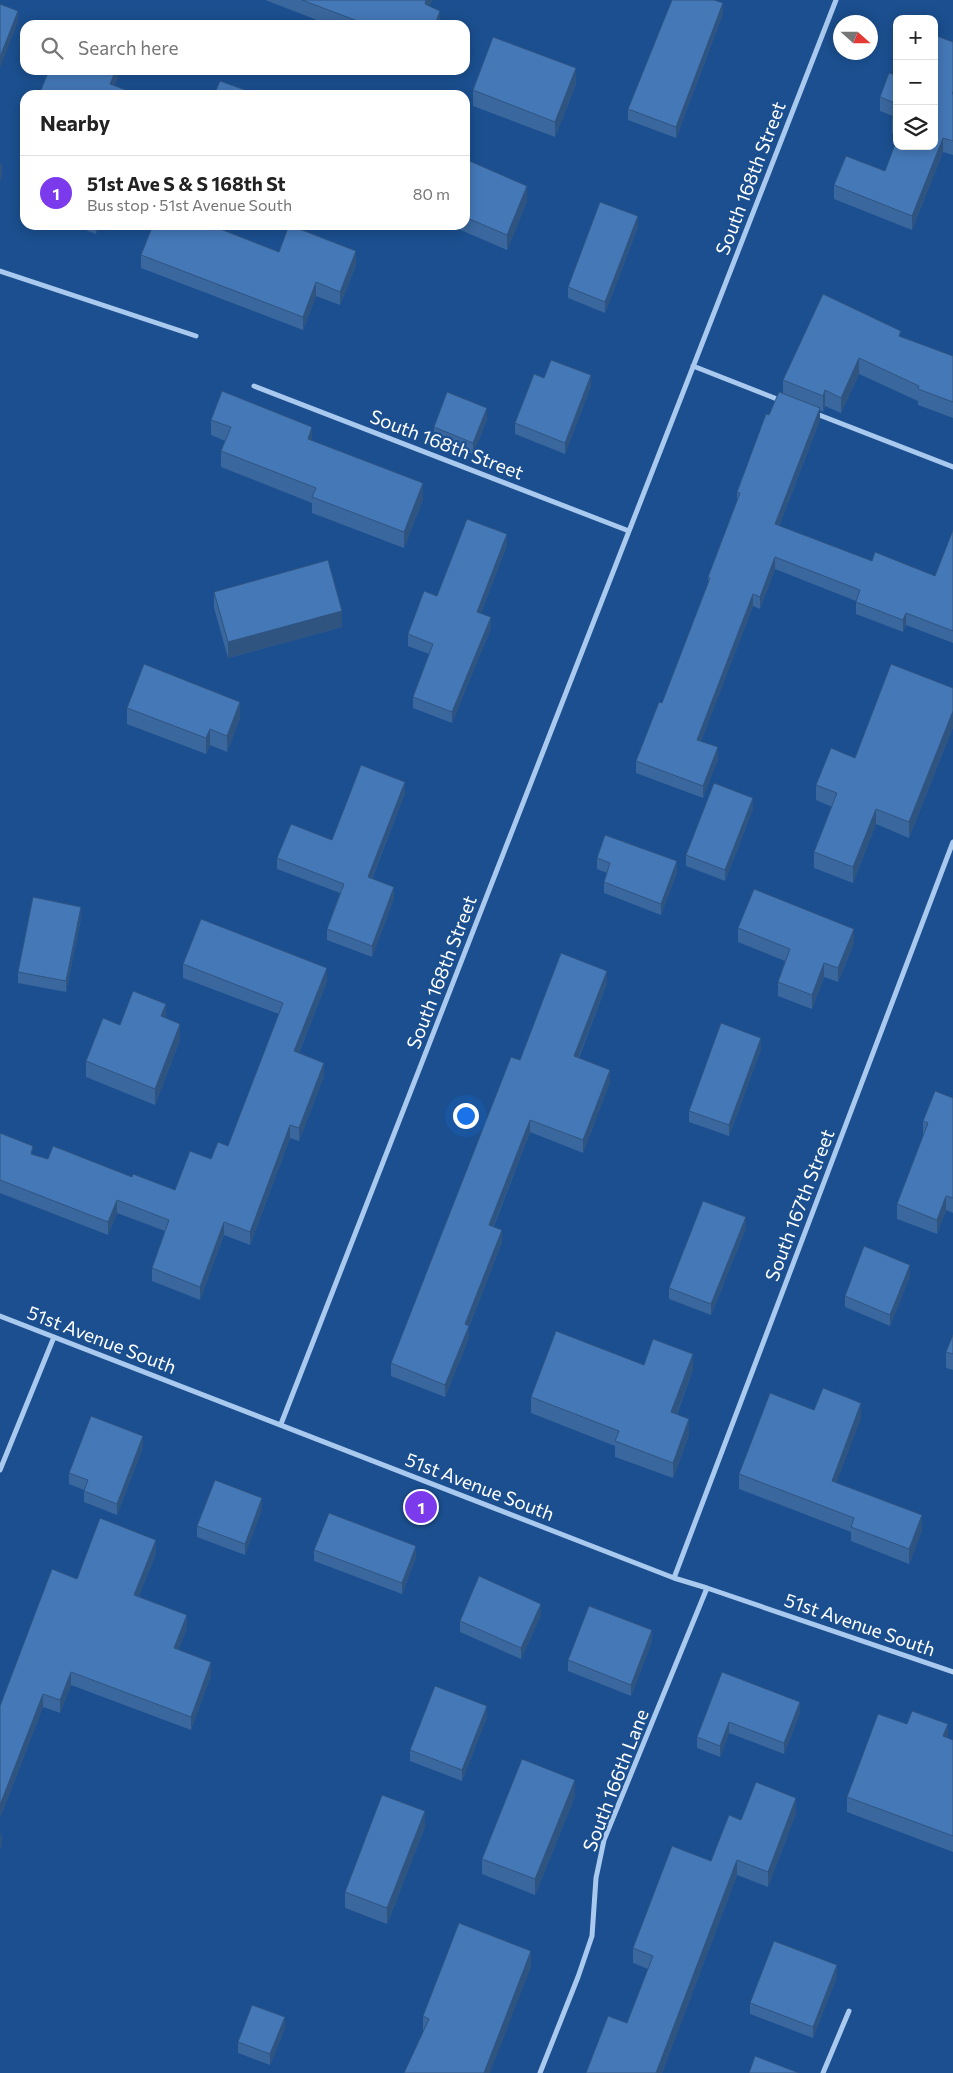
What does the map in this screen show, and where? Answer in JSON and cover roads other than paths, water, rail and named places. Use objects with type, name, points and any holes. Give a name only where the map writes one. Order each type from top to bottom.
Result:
[{"type":"street","name":"South 168th Street","points":[[281,1424],[836,0]]},
{"type":"street","points":[[0,271],[196,336]]},
{"type":"street","points":[[693,366],[786,402]]},
{"type":"street","name":"South 168th Street","points":[[254,386],[629,531]]},
{"type":"street","points":[[804,409],[953,467]]},
{"type":"street","name":"South 167th Street","points":[[674,1578],[953,842]]},
{"type":"street","name":"51st Avenue South","points":[[0,1316],[674,1578],[953,1672]]},
{"type":"street","points":[[0,1470],[54,1337]]},
{"type":"street","name":"South 166th Lane","points":[[540,2073],[592,1936],[596,1878],[604,1840],[707,1588]]},
{"type":"street","points":[[823,2073],[849,2011]]},
{"type":"place","name":"51st Ave S & S 168th St","points":[[421,1507]]}]
